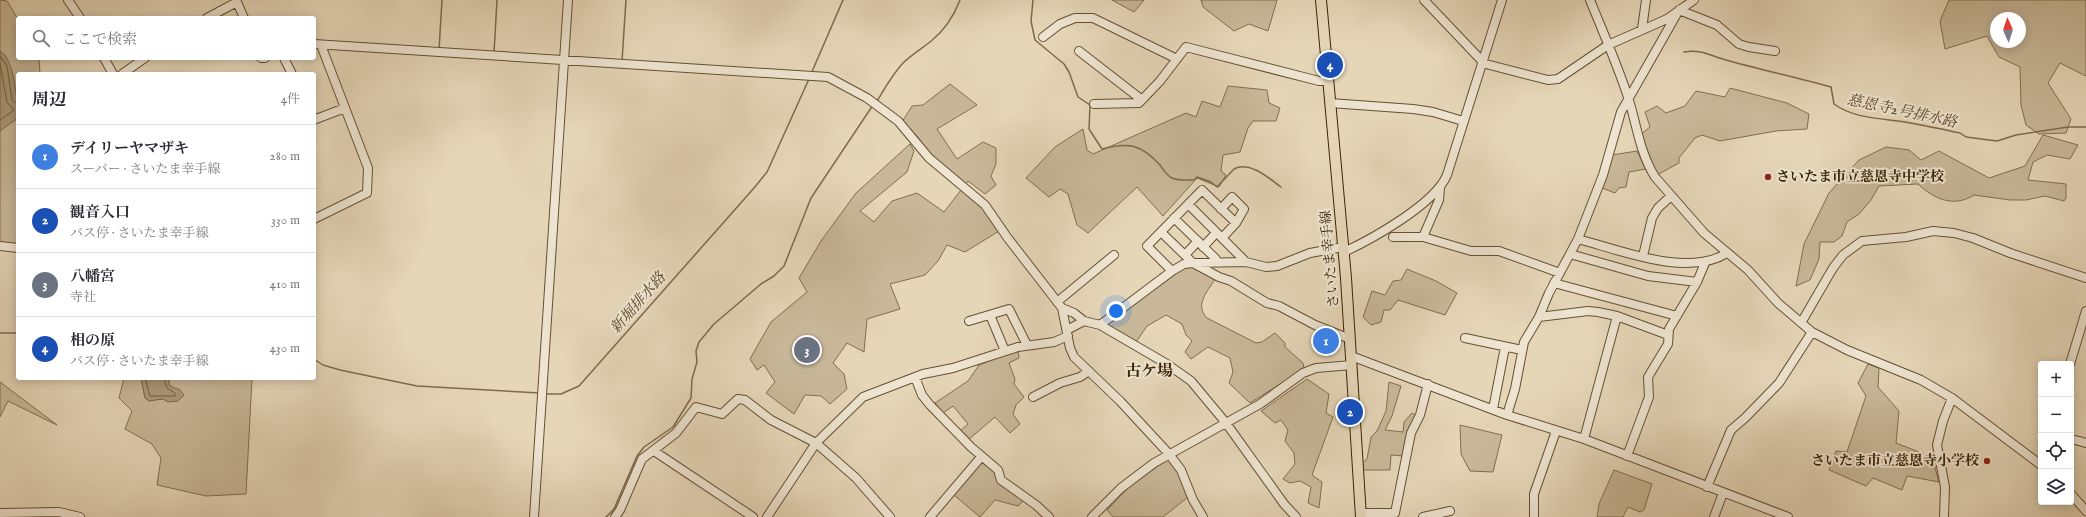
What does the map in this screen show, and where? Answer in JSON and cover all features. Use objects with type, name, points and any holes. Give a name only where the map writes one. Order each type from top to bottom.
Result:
[{"type":"main road","name":"さいたま幸手線","points":[[1321,0],[1344,250],[1352,360],[1360,515]]},
{"type":"street","points":[[68,0],[79,16]]},
{"type":"street","points":[[534,517],[568,0]]},
{"type":"street","points":[[1424,0],[1482,62],[1521,74],[1554,80],[1568,74],[1608,45],[1667,19],[1694,0]]},
{"type":"street","points":[[1423,237],[1439,200],[1440,188],[1446,175],[1464,121],[1502,0]]},
{"type":"street","points":[[1590,0],[1628,98],[1643,154],[1655,177],[1704,233],[1748,270],[1778,303],[1812,332],[1847,350],[1921,380],[1952,398],[2038,463]]},
{"type":"street","points":[[1642,29],[1646,0]]},
{"type":"street","points":[[211,16],[237,1],[243,16]]},
{"type":"street","points":[[1679,10],[1717,25],[1740,44],[1774,51]]},
{"type":"street","points":[[1507,415],[1518,377],[1524,342],[1539,317],[1554,283],[1578,239],[1603,175],[1620,112],[1679,10]]},
{"type":"street","points":[[1043,38],[1060,24],[1075,18],[1093,18],[1177,59]]},
{"type":"street","points":[[316,217],[367,193],[368,168],[318,44],[828,77],[867,98],[898,121],[929,158],[981,201],[1060,305],[1084,321],[1100,326],[1192,381],[1226,423],[1284,504],[1296,517]]},
{"type":"street","points":[[1094,104],[1139,103],[1186,47],[1319,81],[1328,81]]},
{"type":"street","points":[[1079,52],[1142,100]]},
{"type":"street","points":[[105,60],[112,72]]},
{"type":"street","points":[[125,72],[142,60]]},
{"type":"street","points":[[285,60],[291,72]]},
{"type":"street","points":[[1330,103],[1413,108],[1464,121]]},
{"type":"street","points":[[316,118],[345,108]]},
{"type":"street","points":[[1100,326],[1172,271],[1184,264],[1246,262],[1266,267],[1277,266],[1310,253],[1344,250],[1362,244],[1406,215],[1440,188]]},
{"type":"street","points":[[1140,252],[1202,190],[1236,223]]},
{"type":"street","points":[[1643,256],[1652,218],[1658,208],[1671,196]]},
{"type":"street","points":[[1185,256],[1201,244],[1219,236],[1236,223],[1244,209],[1232,197],[1221,209]]},
{"type":"street","points":[[1188,204],[1246,262]]},
{"type":"street","points":[[1174,218],[1216,259],[1216,262]]},
{"type":"street","points":[[1801,323],[1833,268],[1844,255],[1862,240],[1906,237],[1933,231],[1954,233],[1973,238],[2010,253],[2086,278]]},
{"type":"street","points":[[1161,232],[1193,263],[1219,277],[1231,281],[1267,302],[1290,311],[1315,325],[1350,340]]},
{"type":"street","points":[[1393,237],[1423,237],[1471,251],[1499,251],[1560,273]]},
{"type":"street","points":[[1578,239],[1657,260],[1705,263],[1717,260],[1727,253]]},
{"type":"street","points":[[0,246],[16,248]]},
{"type":"street","points":[[1147,246],[1172,271]]},
{"type":"street","points":[[1570,254],[1648,276],[1697,282]]},
{"type":"street","points":[[1060,305],[1114,256]]},
{"type":"street","points":[[1627,456],[1649,397],[1648,377],[1668,344],[1668,335],[1677,316],[1697,282],[1705,263]]},
{"type":"street","points":[[1554,283],[1677,316]]},
{"type":"street","points":[[1060,305],[1070,348],[1074,358],[1089,371],[1169,454],[1181,470],[1193,500],[1203,517]]},
{"type":"street","points":[[970,321],[1009,310],[1027,345]]},
{"type":"street","points":[[1539,317],[1588,311],[1617,316],[1668,335]]},
{"type":"street","points":[[2071,361],[2086,311]]},
{"type":"street","points":[[990,315],[1005,350]]},
{"type":"street","points":[[1584,439],[1617,316]]},
{"type":"street","points":[[767,517],[816,443],[863,397],[915,377],[953,368],[1005,350],[1027,345],[1054,342],[1084,321]]},
{"type":"street","points":[[1708,488],[1731,430],[1745,418],[1779,383],[1812,332]]},
{"type":"street","points":[[1465,338],[1522,350]]},
{"type":"street","points":[[1493,409],[1505,347]]},
{"type":"street","points":[[1092,517],[1121,488],[1154,463],[1260,404],[1302,373],[1316,368],[1352,360],[1428,384],[1507,415],[1584,439],[1708,488],[1788,517]]},
{"type":"street","points":[[1032,397],[1060,383],[1080,377],[1089,371]]},
{"type":"street","points":[[915,377],[922,396],[981,457],[998,470],[1001,480],[1036,505],[1049,517]]},
{"type":"street","points":[[1360,515],[1395,515],[1411,433],[1420,415],[1428,384]]},
{"type":"street","points":[[1944,517],[1945,487],[1937,445],[1943,421],[1952,398]]},
{"type":"street","points":[[615,517],[620,510],[642,459],[676,433],[696,407],[722,414],[738,399],[745,400],[771,420],[816,443],[856,478],[890,517]]},
{"type":"street","points":[[1534,517],[1534,494],[1556,431]]},
{"type":"street","points":[[2074,440],[2086,443]]},
{"type":"street","points":[[654,451],[753,517]]},
{"type":"street","points":[[930,517],[981,457]]},
{"type":"street","points":[[1714,517],[1723,493]]},
{"type":"street","points":[[2074,497],[2086,511]]},
{"type":"street","points":[[1423,517],[1450,511]]},
{"type":"street","points":[[0,513],[59,512],[80,517]]},
{"type":"shaded area","points":[[0,0],[7,1],[16,16],[16,60],[39,60],[40,72],[16,72],[16,246],[0,245]]},
{"type":"shaded area","points":[[1112,0],[1144,0],[1134,12]]},
{"type":"shaded area","points":[[1201,0],[1277,0],[1268,31],[1249,24],[1234,31],[1203,7]]},
{"type":"shaded area","points":[[1949,0],[2086,0],[2086,76],[2060,63],[2048,83],[2071,119],[2066,133],[2039,134],[2026,125],[2021,105],[2020,67],[1999,57],[1994,48],[2026,48],[2026,12],[1990,12],[1990,41],[1987,36],[1945,49],[1940,21]]},
{"type":"shaded area","points":[[950,84],[977,105],[937,129],[957,159],[983,142],[996,148],[996,164],[991,176],[996,185],[985,194],[968,181],[965,185],[930,156],[918,137],[902,122],[912,106],[923,105]]},
{"type":"shaded area","points":[[1228,86],[1267,90],[1269,103],[1280,108],[1276,121],[1253,121],[1248,128],[1240,152],[1223,155],[1221,171],[1226,175],[1219,187],[1197,178],[1163,216],[1137,187],[1088,233],[1077,225],[1068,194],[1060,189],[1049,197],[1026,178],[1055,147],[1083,129],[1087,150],[1093,154],[1186,113],[1196,117],[1202,101],[1220,107]]},
{"type":"shaded area","points":[[1730,88],[1787,103],[1809,114],[1807,129],[1776,131],[1720,141],[1702,135],[1695,138],[1679,158],[1679,163],[1657,175],[1641,134],[1650,127],[1645,112],[1657,106],[1666,113],[1685,106],[1696,91],[1725,97]]},
{"type":"shaded area","points":[[2043,135],[2078,145],[2070,159],[2047,155],[2033,162],[2028,180],[2066,184],[2066,198],[2064,201],[2045,196],[2026,200],[2010,200],[1974,195],[1967,199],[1952,201],[1937,198],[1918,184],[1879,186],[1871,200],[1859,214],[1847,222],[1842,236],[1834,242],[1820,242],[1819,259],[1810,280],[1796,286],[1804,244],[1829,193],[1859,160],[1886,147],[1909,150],[1921,160],[1939,151],[1989,178],[2025,166]]},
{"type":"shaded area","points":[[910,144],[914,151],[907,172],[860,211],[874,222],[892,201],[917,193],[944,212],[961,190],[981,204],[999,231],[965,252],[947,245],[938,261],[925,275],[890,284],[900,309],[867,319],[864,352],[847,343],[833,363],[844,374],[847,389],[830,404],[821,396],[805,395],[794,414],[766,393],[775,382],[764,365],[757,370],[750,359],[771,322],[807,292],[799,278],[821,241],[856,193]]},
{"type":"shaded area","points":[[1637,151],[1646,169],[1629,172],[1626,187],[1619,188],[1615,193],[1602,188],[1612,155]]},
{"type":"shaded area","points":[[1185,267],[1194,267],[1215,279],[1206,293],[1202,303],[1203,313],[1207,318],[1256,343],[1262,342],[1275,333],[1285,343],[1285,347],[1303,363],[1304,369],[1250,403],[1229,383],[1233,372],[1230,358],[1208,347],[1191,359],[1185,352],[1192,341],[1186,335],[1182,324],[1166,315],[1147,326],[1136,342],[1105,326]]},
{"type":"shaded area","points":[[1407,269],[1436,281],[1457,293],[1445,315],[1398,300],[1390,310],[1384,310],[1381,322],[1371,325],[1363,317],[1372,291],[1385,295],[1393,281],[1401,280]]},
{"type":"shaded area","points":[[1018,350],[1019,358],[1009,363],[1015,379],[1014,384],[1024,397],[1016,405],[1013,414],[1020,424],[1010,433],[995,417],[968,440],[960,431],[968,424],[953,406],[943,413],[935,403],[968,381],[979,365]]},
{"type":"shaded area","points":[[1868,364],[1879,368],[1878,387],[1899,411],[1896,443],[1932,457],[1939,482],[1907,476],[1902,490],[1873,478],[1866,486],[1829,470],[1836,451],[1847,452],[1866,396],[1858,383]]},
{"type":"shaded area","points":[[1307,379],[1329,394],[1326,413],[1333,417],[1312,475],[1322,482],[1319,508],[1308,503],[1311,487],[1300,481],[1290,483],[1283,479],[1295,464],[1294,453],[1285,441],[1288,430],[1281,420],[1275,423],[1261,411]]},
{"type":"shaded area","points":[[124,380],[141,380],[145,398],[148,400],[163,399],[166,401],[176,401],[177,390],[170,386],[168,380],[252,380],[246,494],[206,496],[157,485],[161,458],[152,444],[125,429],[132,411],[119,398]]},
{"type":"shaded area","points":[[0,382],[57,425],[8,401],[0,417]]},
{"type":"shaded area","points":[[1389,382],[1401,386],[1392,416],[1385,430],[1403,432],[1404,422],[1412,413],[1417,416],[1403,456],[1391,455],[1390,470],[1363,470],[1362,463],[1367,459],[1371,437],[1377,431],[1386,411]]},
{"type":"shaded area","points":[[1460,425],[1502,435],[1493,472],[1470,471],[1461,454]]},
{"type":"shaded area","points":[[1169,458],[1179,471],[1188,497],[1163,517],[1113,517],[1107,510],[1129,487]]},
{"type":"shaded area","points":[[981,461],[996,471],[1023,501],[1018,506],[995,500],[980,517],[954,495]]},
{"type":"shaded area","points":[[1614,470],[1652,484],[1644,510],[1640,512],[1628,507],[1623,517],[1597,517],[1599,504]]},
{"type":"water","points":[[0,51],[5,55],[12,71],[16,92],[16,119],[0,131]]},
{"type":"water","points":[[141,380],[168,380],[170,386],[180,390],[184,395],[178,401],[168,402],[163,399],[149,401],[145,398]]},
{"type":"waterway","points":[[439,50],[442,0]]},
{"type":"waterway","points":[[494,53],[497,0]]},
{"type":"waterway","points":[[622,61],[626,0]]},
{"type":"waterway","name":"新堀排水路","points":[[811,74],[843,0]]},
{"type":"waterway","points":[[877,101],[903,63],[935,38],[944,28],[955,12],[960,0]]},
{"type":"waterway","points":[[1033,0],[1031,21],[1035,40],[1064,64],[1069,72],[1078,97],[1090,105],[1089,129],[1102,149],[1127,145],[1134,146],[1147,153],[1160,165],[1168,176],[1177,180],[1194,180],[1197,177],[1211,182],[1217,187],[1234,169],[1246,167],[1265,175],[1281,187]]},
{"type":"waterway","name":"慈恩寺2号排水路","points":[[1684,52],[1701,52],[1739,64],[1831,87],[1834,104],[1850,113],[1877,119],[1932,127],[1960,133],[1966,137],[1997,141],[2016,135],[2068,127],[2086,127]]},
{"type":"waterway","name":"新堀排水路","points":[[546,394],[561,394],[579,386],[754,188],[767,172],[809,79]]},
{"type":"waterway","points":[[606,517],[614,509],[637,456],[644,447],[673,427],[691,398],[692,379],[697,362],[696,351],[699,342],[714,324],[761,284],[774,276],[784,266],[811,198],[873,105]]},
{"type":"waterway","points":[[0,333],[16,333]]},
{"type":"waterway","name":"新堀排水路","points":[[316,360],[323,365],[340,370],[417,386],[540,393]]},
{"type":"place","name":"相の原","points":[[1330,65]]},
{"type":"place","name":"さいたま市立慈恩寺中学校","points":[[1768,177]]},
{"type":"place","name":"デイリーヤマザキ","points":[[1326,341]]},
{"type":"place","name":"八幡宮","points":[[807,350]]},
{"type":"place","name":"観音入口","points":[[1350,412]]},
{"type":"place","name":"さいたま市立慈恩寺小学校","points":[[1987,461]]},
{"type":"district","name":"古ケ場","points":[[1149,372]]}]
